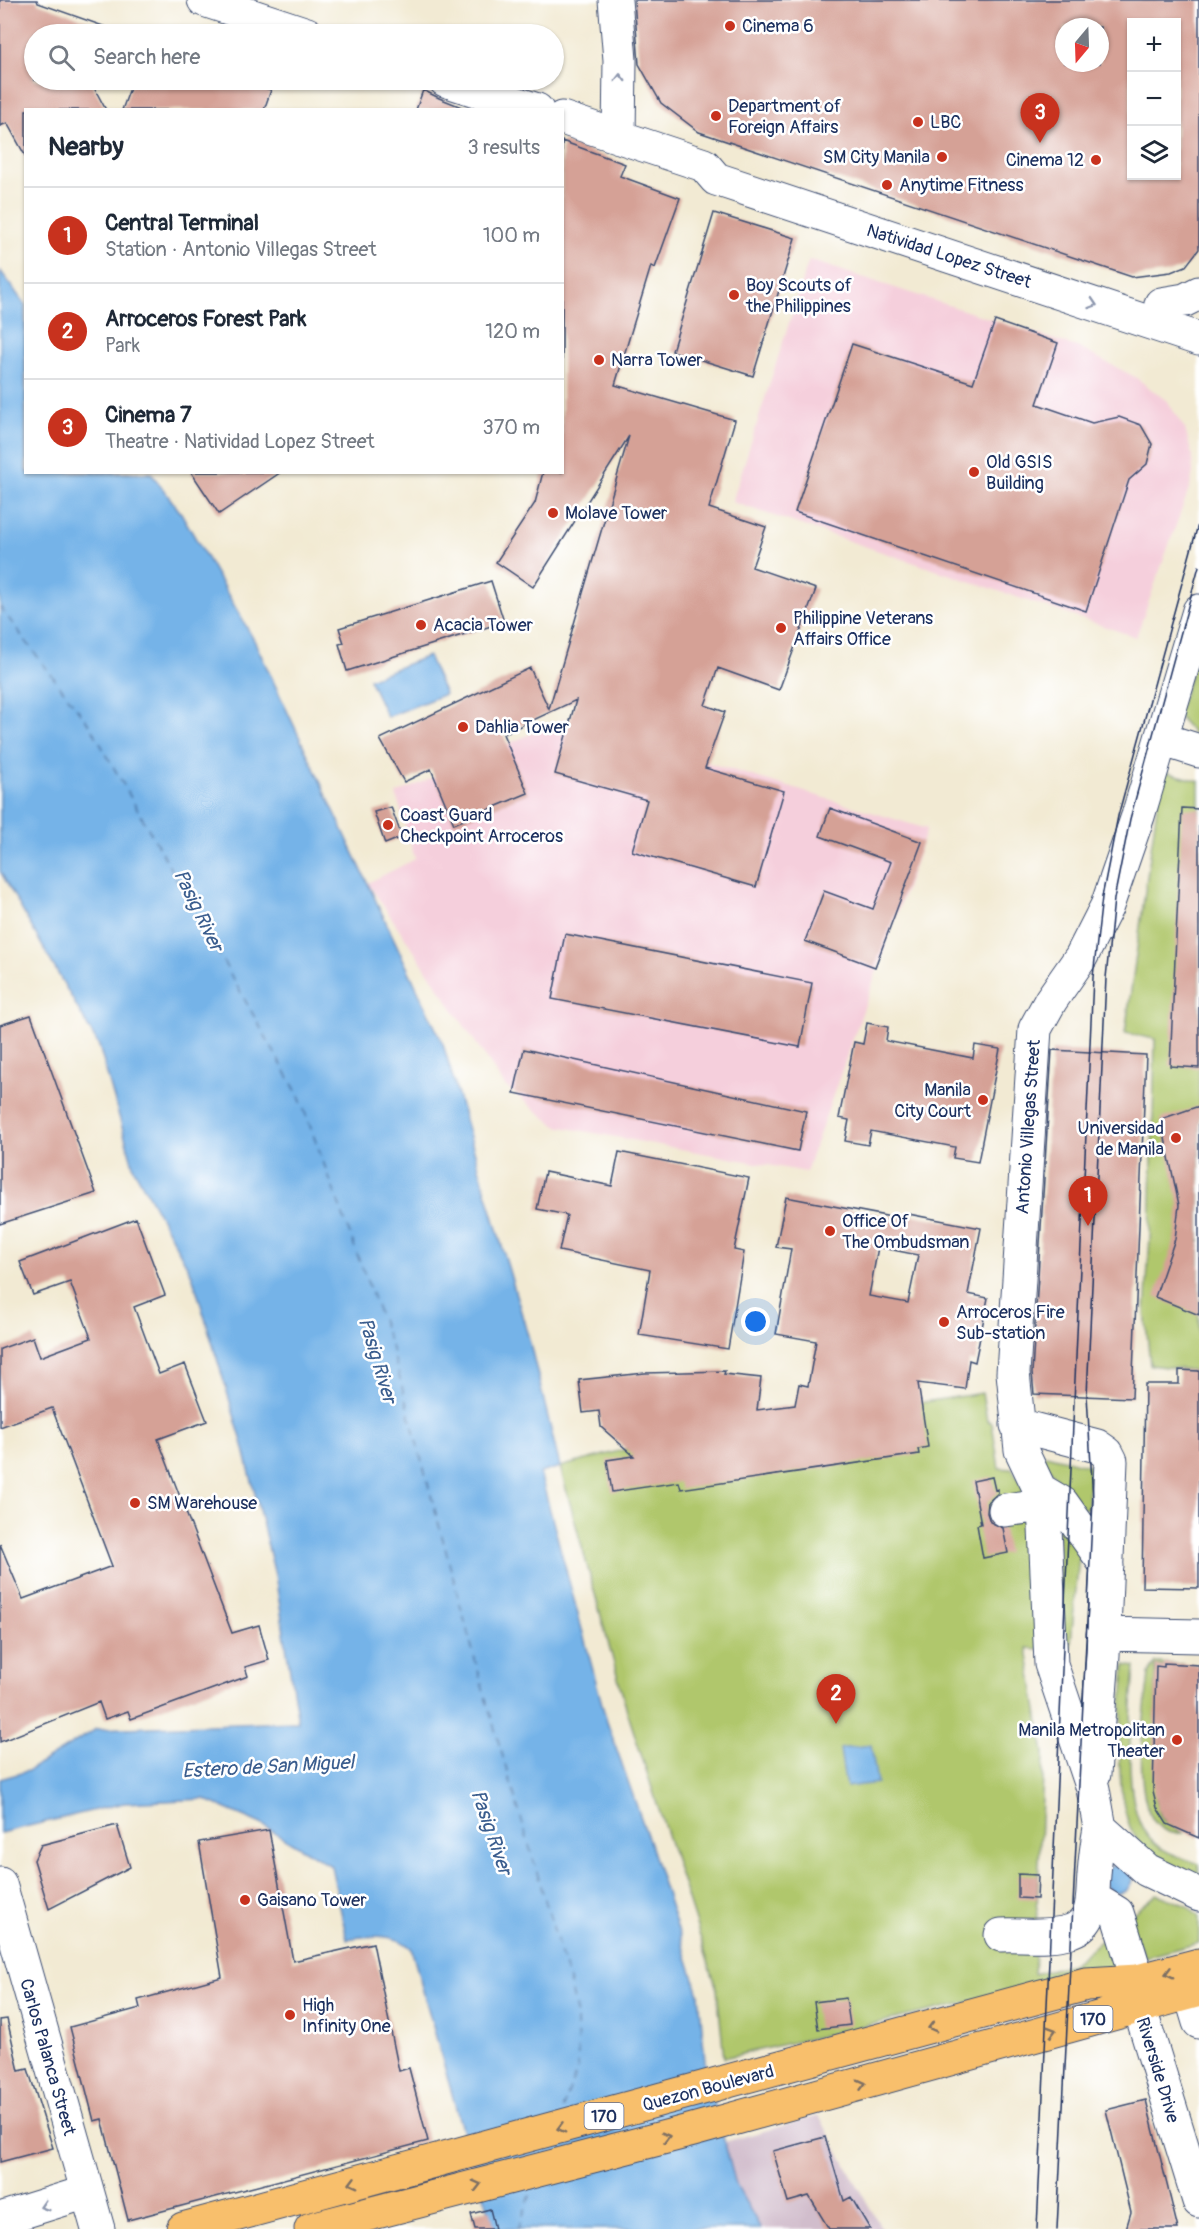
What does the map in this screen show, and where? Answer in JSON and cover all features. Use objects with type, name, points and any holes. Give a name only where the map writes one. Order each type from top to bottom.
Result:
[{"type":"main road","name":"Quezon Boulevard","points":[[183,2229],[1086,1984],[1138,1994],[1197,1993]]},
{"type":"main road","name":"Quezon Boulevard","points":[[311,2229],[693,2130],[996,2047],[1138,1994]]},
{"type":"street","points":[[204,0],[277,24]]},
{"type":"street","points":[[615,0],[620,60],[619,137]]},
{"type":"street","points":[[476,90],[531,108]]},
{"type":"street","name":"Natividad Lopez Street","points":[[564,119],[704,165],[716,178],[818,203],[1199,339]]},
{"type":"street","name":"Natividad Lopez Street","points":[[854,215],[1161,304],[1199,318]]},
{"type":"street","points":[[1161,304],[1185,300],[1199,293]]},
{"type":"street","name":"Antonio Villegas Street","points":[[1093,1789],[1049,1698],[1042,1497],[1023,1455],[1017,1425],[1013,1374],[1035,1029],[1046,1008],[1081,957],[1107,906],[1161,739],[1199,611]]},
{"type":"street","points":[[1161,739],[1199,752]]},
{"type":"street","name":"Antonio Villegas Street","points":[[1017,1425],[1097,1446],[1107,1453],[1111,1469],[1093,1789],[1100,1828],[1093,1877],[1138,1994]]},
{"type":"street","points":[[1005,1510],[1042,1497]]},
{"type":"street","name":"Antonio Villegas Street","points":[[1042,1497],[1062,1503],[1107,1566]]},
{"type":"street","points":[[1103,1634],[1199,1636]]},
{"type":"street","points":[[1100,1828],[1154,1875],[1199,1895]]},
{"type":"street","points":[[1001,1935],[1070,1931],[1154,1875]]},
{"type":"street","name":"Carlos Palanca Street","points":[[0,1884],[11,1961],[98,2229]]},
{"type":"street","name":"Riverside Drive","points":[[1138,1994],[1199,2201]]},
{"type":"street","points":[[4,2222],[87,2192]]},
{"type":"shaded area","points":[[809,260],[1077,347],[1135,377],[1167,401],[1185,429],[1192,455],[1193,472],[1136,637],[732,502]]},
{"type":"shaded area","points":[[564,719],[927,829],[806,1172],[556,1126],[505,1086],[368,883],[415,859],[396,794]]},
{"type":"shaded area","points":[[819,2116],[882,2229],[761,2229],[736,2185],[724,2142]]},
{"type":"green space","points":[[1199,649],[1199,740],[1177,715]]},
{"type":"green space","name":"Universidad de Manila","points":[[1162,771],[1199,781],[1199,1371],[1150,1365],[1145,1311],[1150,1237],[1155,1039],[1125,1033]]},
{"type":"green space","points":[[982,1393],[987,1420],[992,1423],[999,1468],[1012,1469],[1030,1498],[1028,1511],[1040,1649],[1027,1648],[1044,1754],[1034,1974],[1072,1964],[1116,1928],[1127,1966],[724,2058],[717,1989],[627,1711],[560,1467],[634,1447]]},
{"type":"green space","points":[[1042,1456],[1090,1466],[1088,1508],[1075,1510]]},
{"type":"green space","points":[[1058,1508],[1080,1546],[1070,1652],[1059,1651]]},
{"type":"green space","points":[[1156,1663],[1182,1664],[1182,1667],[1156,1666],[1155,1800],[1161,1817],[1167,1824],[1183,1833],[1164,1830],[1151,1816],[1144,1795],[1142,1741],[1144,1714],[1149,1673]]},
{"type":"green space","points":[[1125,1665],[1135,1667],[1130,1757],[1134,1804],[1140,1824],[1150,1839],[1160,1848],[1199,1864],[1199,1877],[1154,1856],[1142,1846],[1131,1830],[1121,1785],[1120,1759]]},
{"type":"green space","points":[[1157,1894],[1187,1906],[1199,1917],[1199,1943],[1145,1957],[1127,1918]]},
{"type":"water","points":[[0,270],[24,304],[24,474],[152,474],[181,513],[254,640],[443,1044],[529,1339],[560,1467],[540,1473],[606,1719],[699,1994],[706,2073],[736,2185],[761,2229],[495,2229],[463,2133],[411,1948],[389,1937],[372,1936],[347,1939],[331,1866],[261,1824],[204,1799],[124,1803],[0,1833],[0,1779],[28,1771],[96,1729],[298,1722],[275,1575],[243,1445],[192,1275],[134,1169],[99,1046],[0,871]]},
{"type":"water","points":[[428,656],[445,694],[387,717],[369,679]]},
{"type":"water","points":[[871,1745],[877,1783],[846,1787],[840,1749]]},
{"type":"water","points":[[1118,1865],[1128,1869],[1132,1879],[1128,1889],[1118,1893],[1108,1889],[1104,1879],[1108,1869]]},
{"type":"building","points":[[0,0],[37,0],[38,3],[97,24],[24,24],[24,90],[95,90],[105,108],[24,108],[24,153],[7,123],[0,126]]},
{"type":"building","name":"SM City Manila","points":[[634,0],[1199,0],[1199,249],[1186,266],[1171,272],[1132,277],[699,132],[661,103],[639,64]]},
{"type":"building","points":[[129,90],[271,90],[265,108],[123,108]]},
{"type":"building","points":[[423,90],[464,108],[417,108]]},
{"type":"building","points":[[564,142],[625,164],[620,176],[680,198],[655,268],[651,266],[615,385],[735,420],[709,508],[766,527],[752,567],[816,589],[779,690],[718,668],[705,705],[725,712],[705,768],[784,791],[756,887],[632,851],[647,800],[555,774],[576,700],[503,734],[528,793],[454,824],[431,769],[404,782],[380,739],[530,668],[549,709],[629,436],[533,587],[496,562],[535,503],[542,474],[564,474]]},
{"type":"building","name":"Boy Scouts of the Philippines","points":[[714,213],[795,238],[753,376],[672,351]]},
{"type":"building","name":"Old GSIS Building","points":[[995,321],[1058,343],[1037,404],[1092,423],[1119,417],[1141,425],[1152,444],[1147,464],[1129,480],[1086,611],[795,512],[852,344],[973,383]]},
{"type":"building","points":[[192,474],[278,474],[219,514]]},
{"type":"building","name":"Acacia Tower","points":[[491,581],[504,622],[347,671],[339,644],[344,643],[339,628]]},
{"type":"building","name":"Coast Guard Checkpoint Arroceros","points":[[391,807],[402,837],[385,844],[374,812]]},
{"type":"building","points":[[830,808],[922,842],[875,967],[805,941],[824,891],[873,909],[891,862],[820,836]]},
{"type":"building","points":[[1182,808],[1199,809],[1199,1068],[1170,1066]]},
{"type":"building","points":[[565,934],[812,983],[800,1047],[552,999]]},
{"type":"building","points":[[31,1015],[96,1193],[0,1224],[0,1025]]},
{"type":"building","points":[[867,1023],[888,1027],[886,1041],[973,1058],[975,1045],[1000,1049],[978,1162],[953,1158],[955,1147],[871,1131],[868,1145],[845,1141],[849,1120],[839,1118],[854,1042],[863,1044]]},
{"type":"building","points":[[524,1049],[806,1111],[798,1151],[514,1093]]},
{"type":"building","points":[[1052,1050],[1146,1055],[1132,1398],[1034,1394],[1032,1373]]},
{"type":"building","points":[[1199,1106],[1199,1315],[1155,1297],[1175,1239],[1179,1205],[1161,1119]]},
{"type":"building","points":[[619,1152],[749,1178],[734,1250],[744,1252],[728,1349],[639,1335],[650,1270],[559,1251],[567,1215],[537,1209],[545,1172],[612,1186]]},
{"type":"building","points":[[786,1197],[902,1219],[903,1213],[981,1228],[968,1294],[988,1298],[975,1362],[969,1360],[965,1389],[918,1383],[928,1447],[918,1449],[919,1454],[681,1489],[679,1482],[612,1492],[607,1460],[634,1456],[601,1427],[599,1411],[583,1413],[579,1380],[645,1373],[725,1371],[724,1374],[761,1378],[757,1410],[795,1405],[799,1384],[808,1386],[816,1341],[776,1334],[791,1249],[776,1247]],"holes":[[[878,1247],[918,1255],[908,1303],[869,1296]]]},
{"type":"building","points":[[136,1218],[165,1295],[134,1307],[159,1374],[185,1364],[207,1421],[158,1439],[232,1633],[259,1625],[269,1660],[245,1667],[248,1676],[131,1719],[128,1711],[105,1719],[99,1702],[0,1742],[0,1544],[23,1599],[112,1566],[52,1408],[0,1427],[0,1349],[33,1337],[40,1357],[91,1338],[70,1282],[33,1295],[20,1262]]},
{"type":"building","points":[[1179,1370],[1199,1371],[1199,1588],[1142,1587],[1145,1384],[1179,1384]]},
{"type":"building","points":[[992,1477],[998,1493],[988,1502],[987,1513],[990,1522],[1003,1528],[1008,1553],[983,1558],[977,1525],[981,1524],[973,1481]]},
{"type":"building","name":"Manila Metropolitan Theater","points":[[1164,1663],[1199,1665],[1199,1838],[1167,1824],[1157,1808],[1153,1792],[1156,1666],[1164,1667]]},
{"type":"building","points":[[117,1825],[130,1867],[49,1909],[34,1860],[41,1845]]},
{"type":"building","points":[[269,1830],[293,1961],[373,1943],[399,2071],[409,2068],[428,2141],[128,2220],[102,2119],[94,2121],[70,2027],[140,2008],[138,2000],[222,1977],[199,1842]]},
{"type":"building","points":[[1018,1874],[1038,1875],[1037,1899],[1018,1898]]},
{"type":"building","points":[[846,1998],[850,2025],[818,2029],[814,2002]]},
{"type":"building","points":[[7,2019],[19,2071],[28,2069],[53,2148],[0,2162],[0,2020]]},
{"type":"building","points":[[1146,2100],[1178,2229],[1126,2229],[1131,2212],[1106,2110]]},
{"type":"building","points":[[825,2137],[844,2201],[851,2197],[870,2229],[829,2229],[809,2196],[788,2202],[773,2151]]},
{"type":"building","points":[[490,2209],[495,2229],[475,2229],[471,2214]]},
{"type":"ferry route","points":[[0,607],[91,727],[299,1096],[391,1346],[483,1689],[571,1988],[577,2016],[578,2067],[562,2110]]},
{"type":"ferry route","points":[[518,2229],[533,2188]]},
{"type":"tram line","points":[[1037,2229],[1093,977],[1102,897],[1118,816],[1199,521]]},
{"type":"tram line","points":[[1057,2229],[1093,1500],[1087,1395],[1106,978],[1114,899],[1130,819],[1199,566]]},
{"type":"place","name":"Cinema 6","points":[[730,26]]},
{"type":"place","name":"Department of Foreign Affairs","points":[[716,116]]},
{"type":"place","name":"LBC","points":[[918,122]]},
{"type":"place","name":"Cinema 7","points":[[1040,143]]},
{"type":"place","name":"SM City Manila","points":[[942,157]]},
{"type":"place","name":"Cinema 12","points":[[1096,160]]},
{"type":"place","name":"Anytime Fitness","points":[[887,185]]},
{"type":"place","name":"Boy Scouts of the Philippines","points":[[734,295]]},
{"type":"place","name":"Narra Tower","points":[[599,360]]},
{"type":"place","name":"Old GSIS Building","points":[[974,472]]},
{"type":"place","name":"Molave Tower","points":[[553,513]]},
{"type":"place","name":"Acacia Tower","points":[[421,625]]},
{"type":"place","name":"Philippine Veterans Affairs Office","points":[[781,628]]},
{"type":"place","name":"Dahlia Tower","points":[[463,727]]},
{"type":"place","name":"Coast Guard Checkpoint Arroceros","points":[[388,825]]},
{"type":"place","name":"Manila City Court","points":[[983,1100]]},
{"type":"place","name":"Universidad de Manila","points":[[1176,1138]]},
{"type":"place","name":"Central Terminal","points":[[1088,1226]]},
{"type":"place","name":"Office Of The Ombudsman","points":[[830,1231]]},
{"type":"place","name":"Arroceros Fire Sub-station","points":[[944,1322]]},
{"type":"place","name":"SM Warehouse","points":[[135,1503]]},
{"type":"place","name":"Arroceros Forest Park","points":[[836,1724]]},
{"type":"place","name":"Manila Metropolitan Theater","points":[[1177,1740]]},
{"type":"place","name":"Gaisano Tower","points":[[245,1900]]},
{"type":"place","name":"High Infinity One","points":[[290,2015]]},
{"type":"water label","name":"Pasig River","points":[[199,910]]},
{"type":"water label","name":"Pasig River","points":[[378,1360]]},
{"type":"water label","name":"Estero de San Miguel","points":[[268,1766]]},
{"type":"water label","name":"Pasig River","points":[[492,1832]]}]
